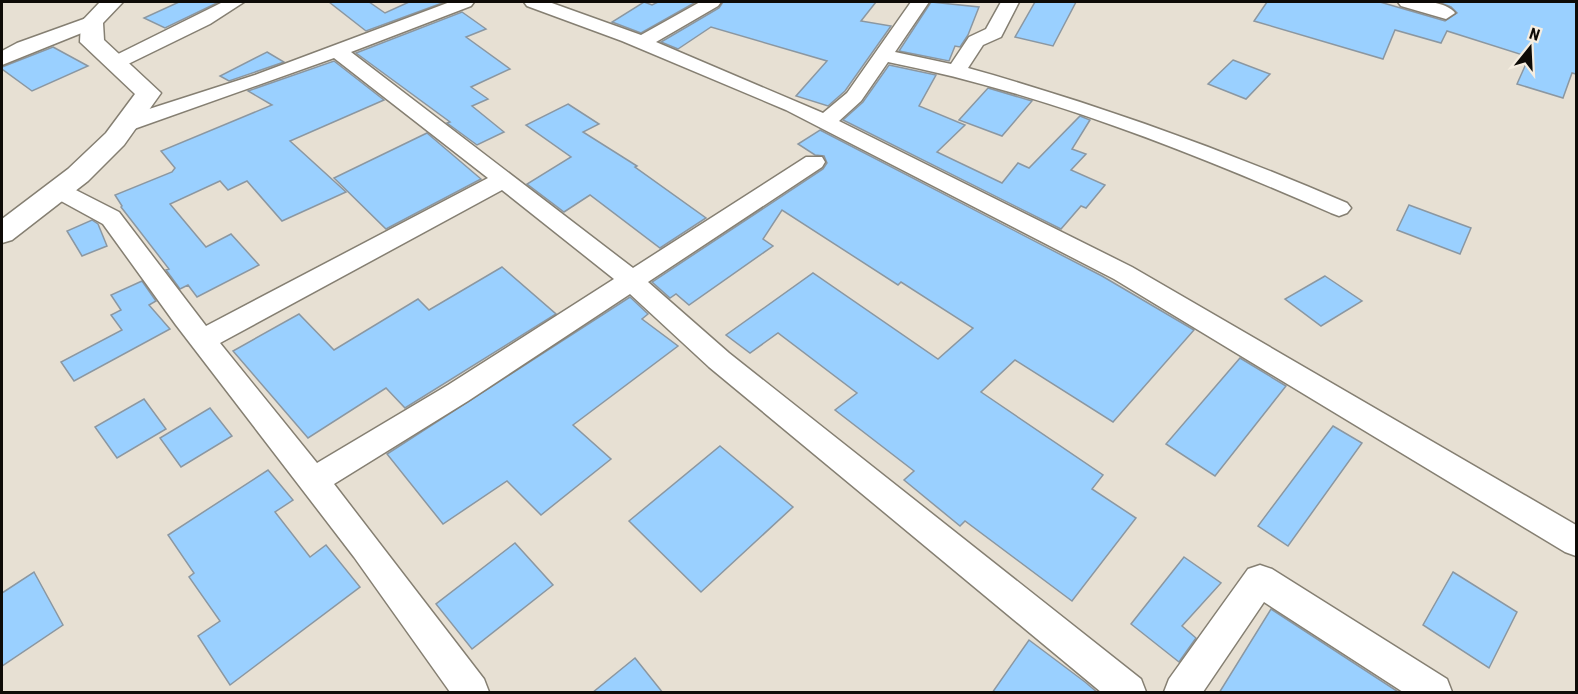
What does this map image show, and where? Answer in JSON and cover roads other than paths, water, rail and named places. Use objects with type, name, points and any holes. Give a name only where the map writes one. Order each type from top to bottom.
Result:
[{"type":"street","points":[[2,59],[24,47],[92,22],[112,2]]},
{"type":"street","points":[[115,63],[235,2]]},
{"type":"street","points":[[126,124],[262,79],[465,2]]},
{"type":"street","points":[[532,2],[642,42],[825,122],[1123,273],[1576,542]]},
{"type":"street","points":[[642,42],[712,2]]},
{"type":"street","points":[[825,122],[854,97],[920,2]]},
{"type":"street","points":[[956,71],[976,41],[994,33],[1010,2]]},
{"type":"street","points":[[1407,2],[1446,13]]},
{"type":"street","points":[[2,232],[58,190],[115,139],[149,93],[92,42],[92,22]]},
{"type":"street","points":[[336,50],[606,258],[719,360],[1128,693]]},
{"type":"street","points":[[883,55],[956,71],[1214,155],[1339,208]]},
{"type":"street","points":[[314,481],[632,282],[814,162]]},
{"type":"street","points":[[203,340],[504,179]]},
{"type":"street","points":[[58,190],[111,218],[314,481],[471,693]]},
{"type":"street","points":[[1182,693],[1260,580],[1434,693]]}]
